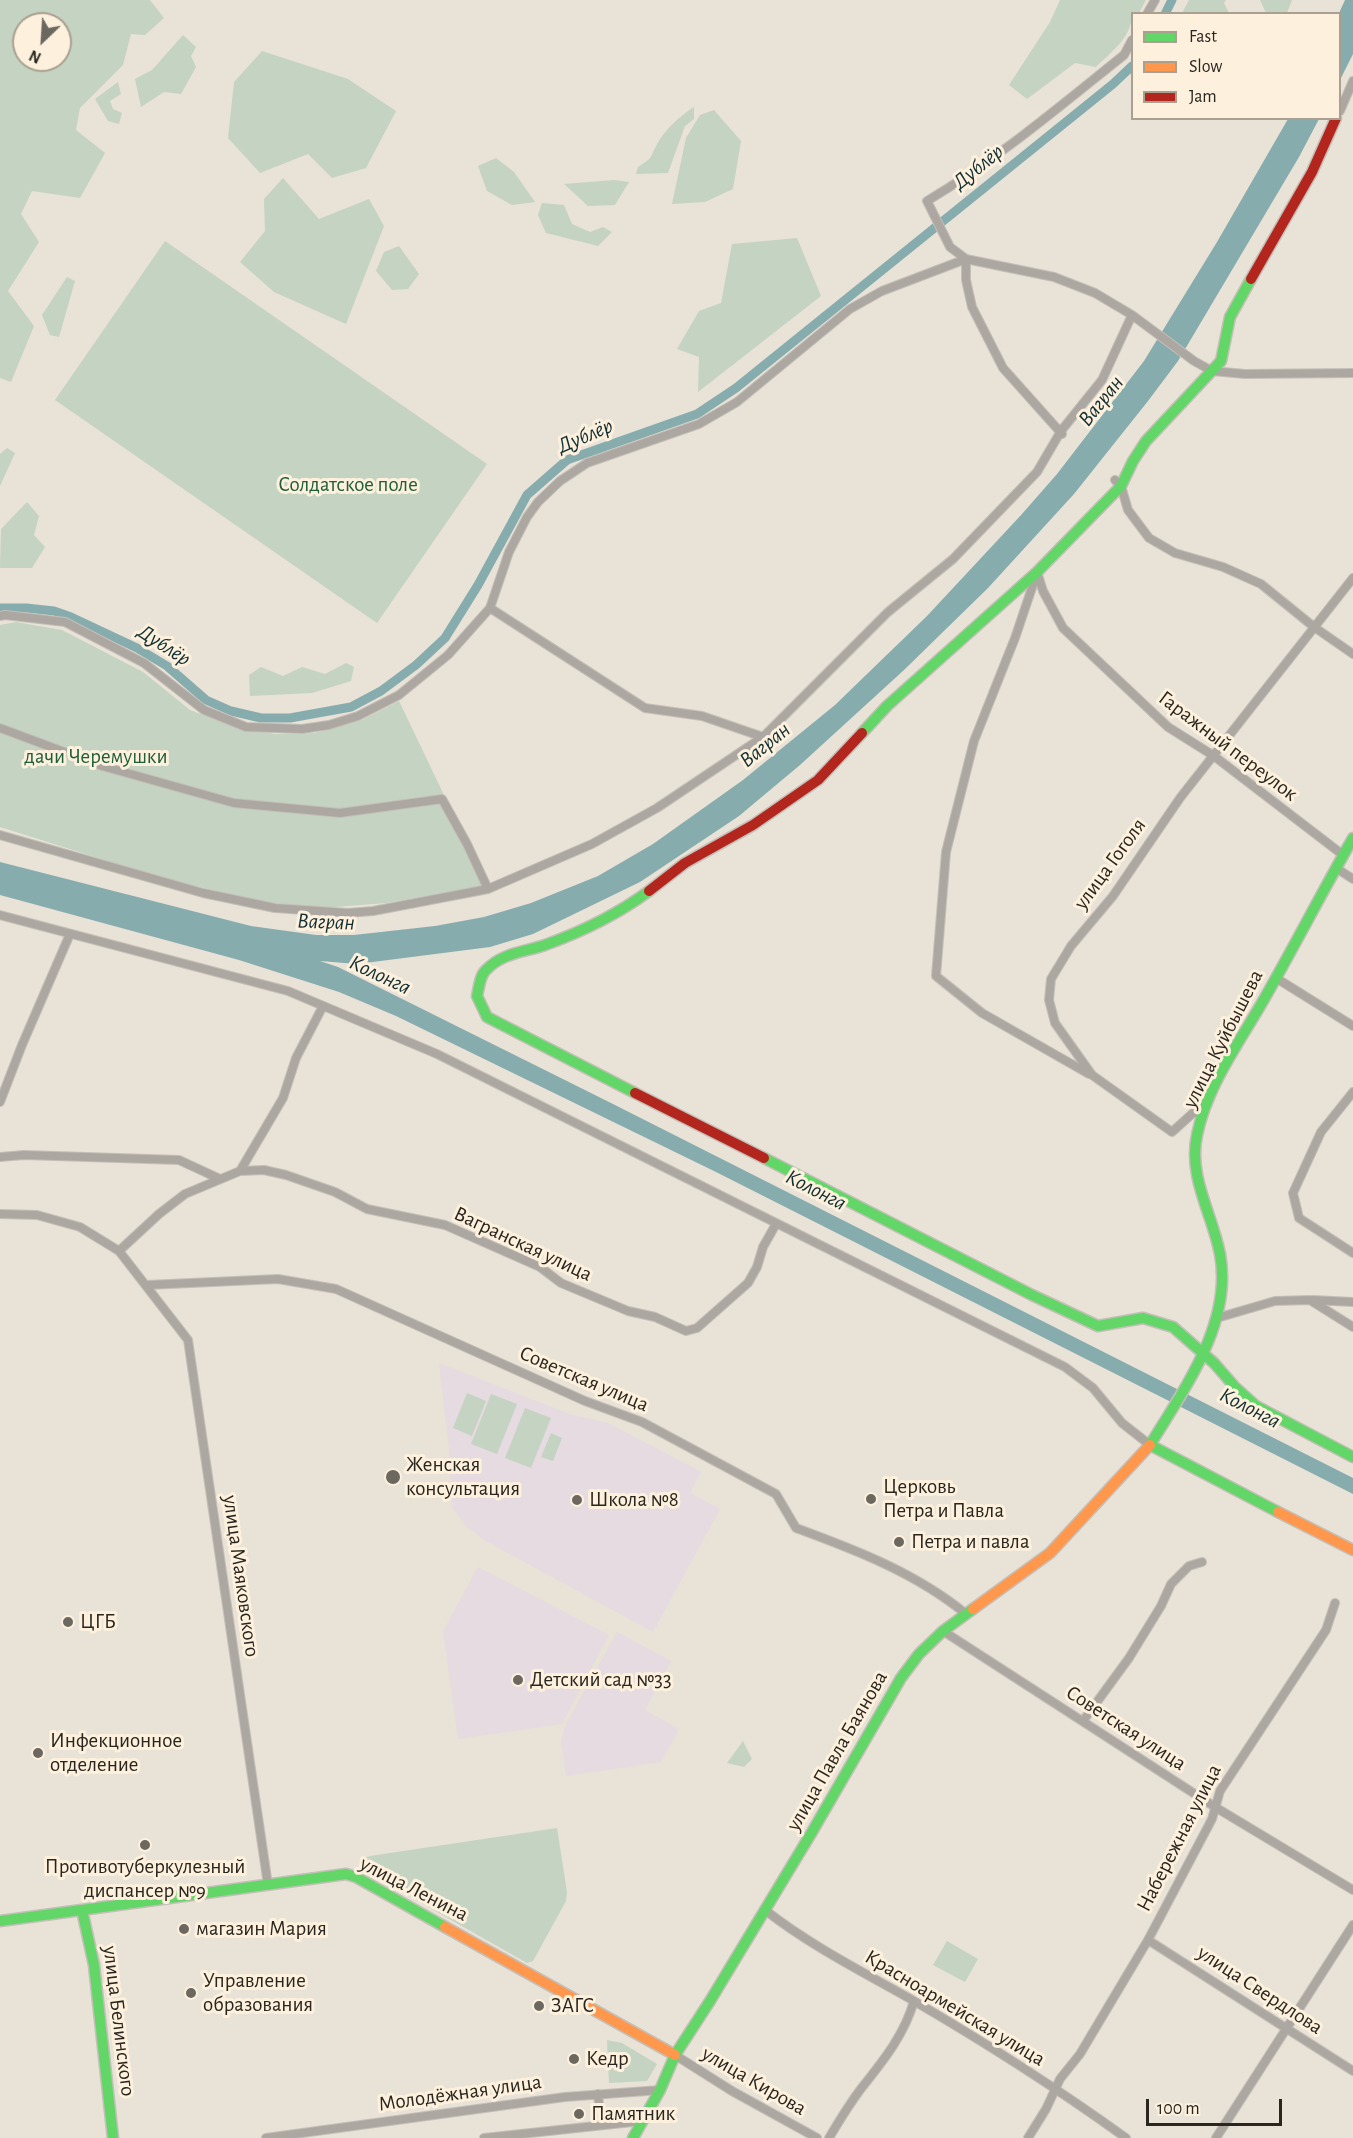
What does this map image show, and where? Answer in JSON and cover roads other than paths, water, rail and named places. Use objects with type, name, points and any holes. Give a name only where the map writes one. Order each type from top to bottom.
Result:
[{"type":"main road","points":[[1335,120],[1312,172],[1230,317],[1221,361],[1146,441],[1118,483],[1037,572],[887,706],[818,780],[763,819],[685,863],[634,902],[597,922],[544,945],[504,956],[484,971],[477,996],[487,1017],[1032,1295],[1098,1326],[1143,1318],[1173,1327],[1203,1353],[1256,1406],[1353,1456]]},
{"type":"main road","name":"улица Куйбышева","points":[[1171,1410],[1203,1353],[1217,1317],[1222,1284],[1221,1257],[1198,1183],[1194,1156],[1203,1113],[1226,1067],[1353,838]]},
{"type":"main road","name":"улица Павла Баянова","points":[[633,2138],[660,2090],[675,2055],[765,1910],[901,1678],[920,1654],[943,1631],[1050,1553],[1150,1445],[1171,1410]]},
{"type":"main road","points":[[1150,1445],[1353,1550]]},
{"type":"main road","name":"улица Ленина","points":[[0,1921],[346,1874],[356,1877],[675,2055]]},
{"type":"main road","name":"улица Белинского","points":[[82,1910],[94,1965],[113,2138]]},
{"type":"street","points":[[1131,42],[1124,55],[1027,132],[959,182],[927,201],[950,247],[966,259],[1054,277],[1095,292],[1212,371],[1245,374],[1353,374]]},
{"type":"street","points":[[1341,109],[1353,81]]},
{"type":"street","points":[[966,259],[966,280],[972,306],[1003,368],[1061,433]]},
{"type":"street","points":[[0,616],[65,622],[144,663],[204,710],[246,727],[302,729],[329,725],[358,716],[399,695],[448,655],[490,608],[509,552],[526,517],[537,502],[560,481],[586,463],[699,424],[738,402],[850,309],[882,291],[966,259]]},
{"type":"street","points":[[0,835],[203,893],[275,908],[348,913],[373,911],[488,889],[526,874],[602,839],[657,808],[763,737],[888,612],[952,559],[999,513],[1037,471],[1061,433],[1102,380],[1132,315]]},
{"type":"street","points":[[1118,483],[1128,510],[1149,538],[1175,553],[1223,567],[1261,584],[1314,627],[1353,654]]},
{"type":"street","points":[[1037,572],[1015,638],[974,741],[946,852],[936,976],[982,1013],[1092,1076]]},
{"type":"street","name":"Гаражный переулок","points":[[1037,572],[1043,591],[1063,628],[1168,727],[1214,756],[1343,855]]},
{"type":"street","name":"улица Гоголя","points":[[1203,1113],[1193,1113],[1172,1132],[1092,1076],[1055,1023],[1048,1000],[1051,979],[1071,946],[1113,896],[1180,798],[1353,578]]},
{"type":"street","points":[[490,608],[645,708],[702,716],[763,737]]},
{"type":"street","points":[[0,728],[102,766],[234,803],[340,813],[442,798],[468,844],[488,889]]},
{"type":"street","points":[[1336,868],[1353,879]]},
{"type":"street","points":[[0,915],[288,991],[437,1054],[1065,1368],[1093,1388],[1122,1423],[1150,1445]]},
{"type":"street","points":[[0,1102],[70,934]]},
{"type":"street","points":[[1276,978],[1353,1026]]},
{"type":"street","points":[[119,1251],[184,1194],[240,1171],[283,1098],[296,1058],[323,1006]]},
{"type":"street","points":[[1353,1092],[1321,1132],[1293,1193],[1299,1218],[1353,1253]]},
{"type":"street","points":[[0,1157],[24,1155],[179,1160],[220,1179]]},
{"type":"street","name":"Вагранская улица","points":[[240,1171],[264,1170],[286,1175],[335,1192],[367,1209],[445,1226],[540,1267],[561,1283],[620,1307],[655,1317],[686,1331],[697,1328],[748,1283],[757,1268],[763,1247],[776,1224]]},
{"type":"street","name":"улица Маяковского","points":[[0,1214],[37,1215],[80,1227],[119,1251],[188,1340],[268,1885]]},
{"type":"street","name":"Советская улица","points":[[147,1285],[278,1279],[336,1289],[585,1401],[642,1422],[776,1494],[796,1528],[866,1554],[934,1590],[966,1614]]},
{"type":"street","points":[[1310,1300],[1353,1327]]},
{"type":"street","points":[[1217,1317],[1275,1301],[1353,1302]]},
{"type":"street","points":[[1083,1721],[1130,1658],[1161,1606],[1171,1584],[1189,1566],[1202,1562]]},
{"type":"street","name":"Набережная улица","points":[[1028,2138],[1046,2109],[1060,2079],[1080,2054],[1148,1940],[1212,1818],[1220,1791],[1326,1630],[1335,1603]]},
{"type":"street","name":"Советская улица","points":[[943,1631],[1215,1807],[1353,1890]]},
{"type":"street","name":"Красноармейская улица","points":[[765,1910],[841,1960],[976,2038],[1126,2138]]},
{"type":"street","points":[[1216,2138],[1353,1925]]},
{"type":"street","name":"улица Свердлова","points":[[1148,1940],[1353,2071]]},
{"type":"street","points":[[829,2138],[850,2104],[890,2054],[910,2016],[914,2001]]},
{"type":"street","name":"улица Кирова","points":[[675,2055],[732,2091],[817,2138]]},
{"type":"street","name":"Молодёжная улица","points":[[266,2138],[598,2094],[660,2090]]},
{"type":"street","points":[[598,2094],[601,2124]]},
{"type":"street","points":[[484,2138],[642,2121]]},
{"type":"water","points":[[1345,0],[1353,0],[1353,54],[1341,78],[1341,12]]},
{"type":"water","points":[[1287,120],[1318,120],[1299,157],[1178,361],[1074,494],[988,588],[904,670],[800,765],[739,816],[640,882],[533,934],[490,947],[357,964],[320,961],[338,967],[611,1103],[1353,1478],[1353,1494],[716,1172],[396,1016],[339,992],[239,960],[0,895],[0,862],[251,926],[316,935],[354,935],[435,926],[484,917],[531,903],[598,876],[653,844],[743,780],[835,705],[927,616],[1057,474],[1144,361],[1217,242]]},
{"type":"waterway","name":"Дублёр","points":[[1166,12],[1172,0]]},
{"type":"waterway","name":"Дублёр","points":[[0,608],[54,611],[71,617],[137,648],[167,666],[206,700],[231,711],[261,718],[290,718],[351,707],[381,691],[416,665],[445,638],[478,585],[527,495],[567,460],[697,414],[736,388],[1113,84],[1131,67]]},
{"type":"place","name":"Женская консультация","points":[[393,1477]]},
{"type":"place","name":"Церковь Петра и Павла","points":[[871,1499]]},
{"type":"place","name":"Школа №8","points":[[577,1500]]},
{"type":"place","name":"Петра и павла","points":[[899,1542]]},
{"type":"place","name":"ЦГБ","points":[[68,1622]]},
{"type":"place","name":"Детский сад №33","points":[[518,1680]]},
{"type":"place","name":"Инфекционное отделение","points":[[38,1753]]},
{"type":"place","name":"Противотуберкулезный диспансер №9","points":[[145,1845]]},
{"type":"place","name":"магазин Мария","points":[[184,1929]]},
{"type":"place","name":"Управление образования","points":[[191,1993]]},
{"type":"place","name":"ЗАГС","points":[[539,2006]]},
{"type":"place","name":"Кедр","points":[[574,2059]]},
{"type":"place","name":"Памятник","points":[[579,2114]]},
{"type":"water label","name":"Вагран","points":[[1101,401]]},
{"type":"water label","name":"Вагран","points":[[765,745]]},
{"type":"water label","name":"Вагран","points":[[326,922]]},
{"type":"water label","name":"Колонга","points":[[380,975]]},
{"type":"water label","name":"Колонга","points":[[816,1190]]},
{"type":"water label","name":"Колонга","points":[[1250,1408]]},
{"type":"park label","name":"Солдатское поле","points":[[348,485]]},
{"type":"park label","name":"дачи Черемушки","points":[[96,757]]}]
